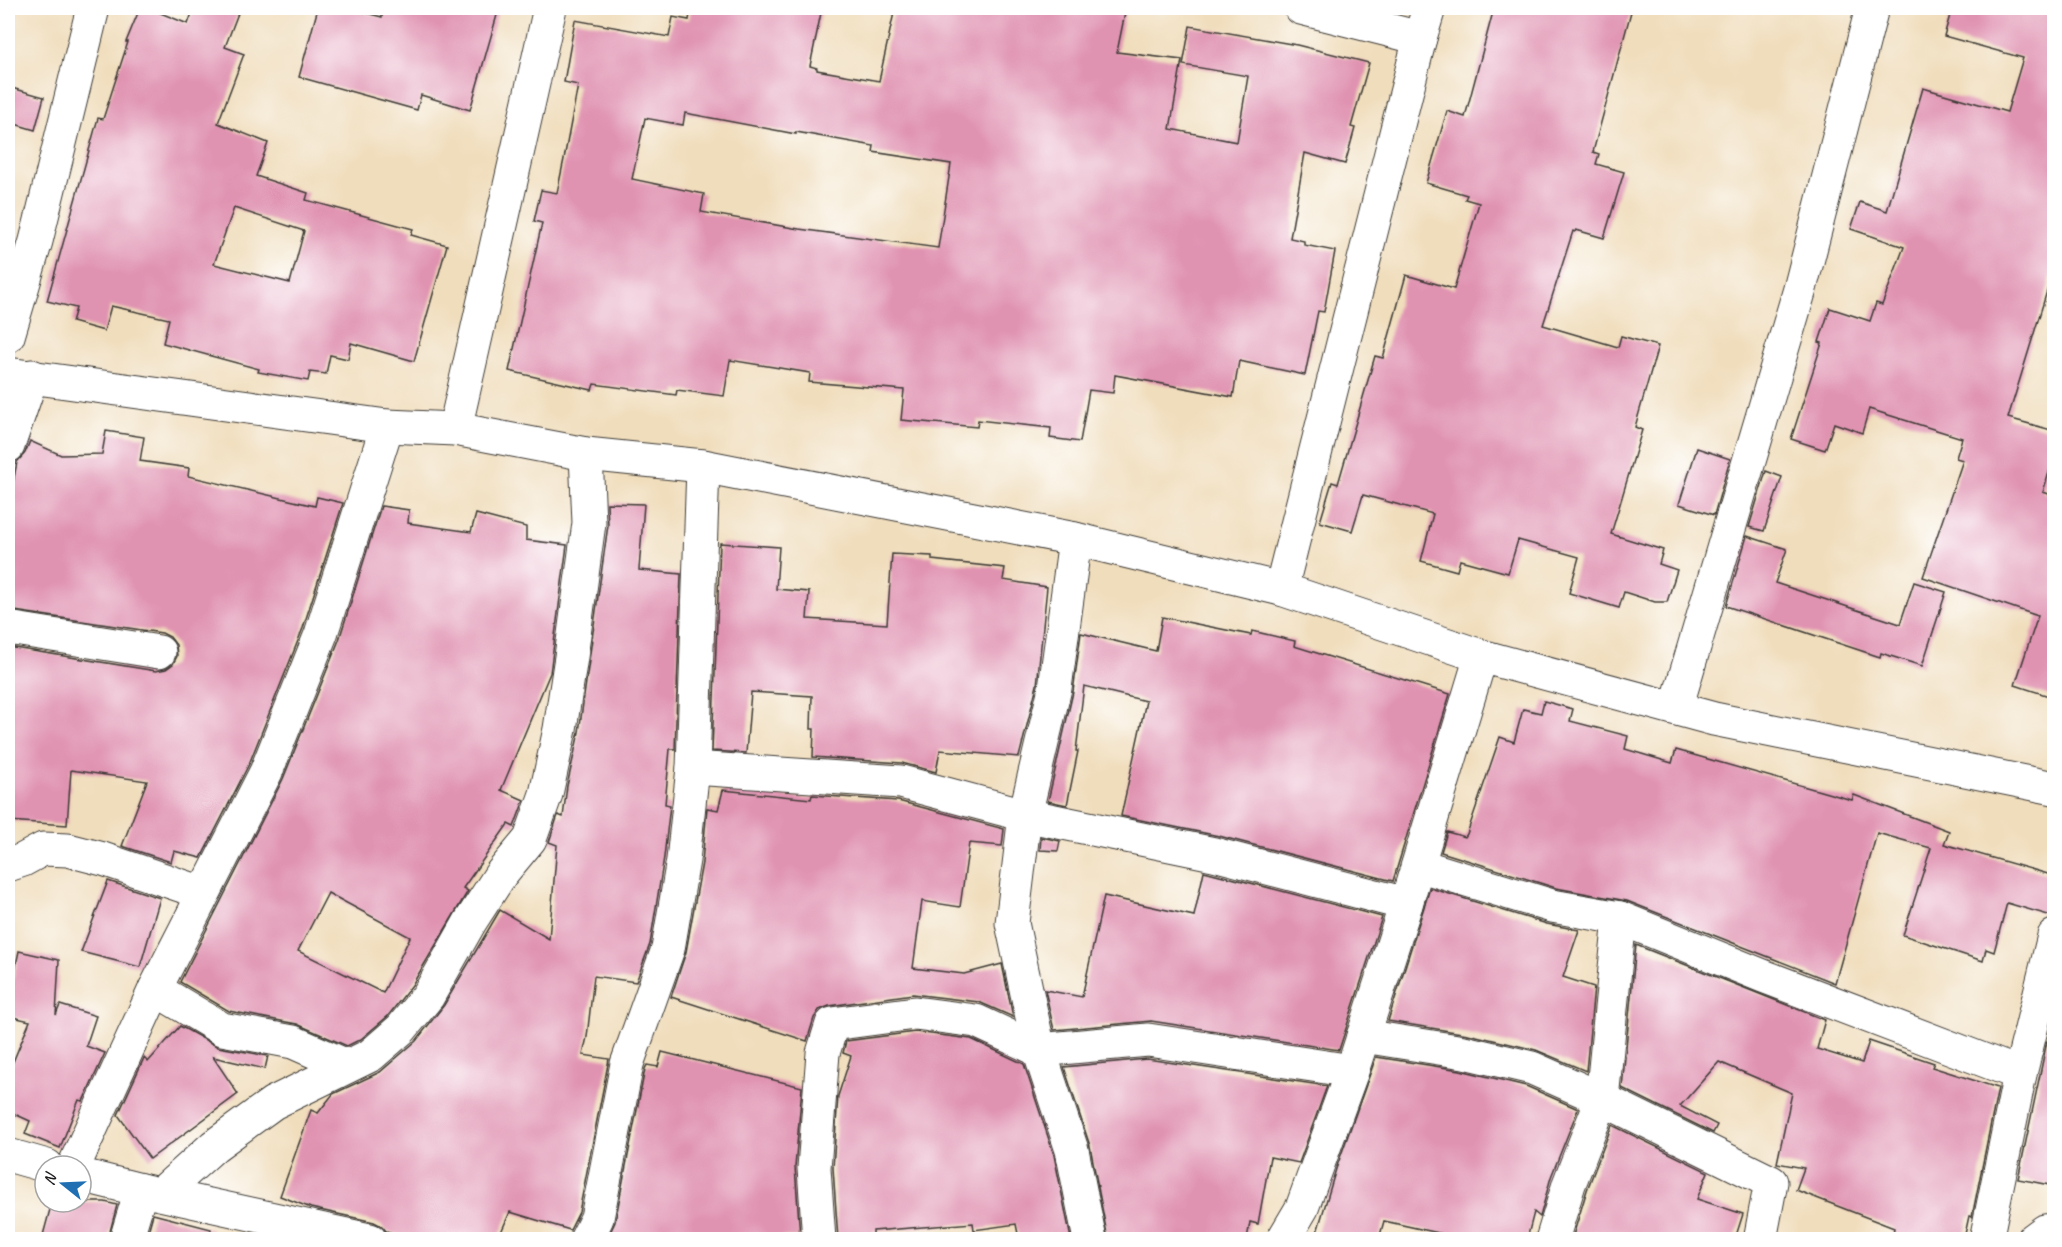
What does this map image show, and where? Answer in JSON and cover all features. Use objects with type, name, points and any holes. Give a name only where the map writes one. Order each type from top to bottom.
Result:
[{"type":"street","points":[[8,336],[36,241],[93,8]]},
{"type":"street","points":[[454,429],[550,8]]},
{"type":"street","points":[[1301,8],[1420,38]]},
{"type":"street","points":[[1281,589],[1429,8]]},
{"type":"street","points":[[1676,708],[1800,289],[1872,8]]},
{"type":"street","points":[[8,446],[20,375],[387,426],[454,429],[586,454],[703,466],[1075,539],[1281,589],[1481,656],[1714,719],[2055,788]]},
{"type":"street","points":[[79,1154],[155,989],[266,772],[321,634],[387,426]]},
{"type":"street","points":[[126,1239],[152,1192],[273,1103],[371,1055],[401,1029],[421,1004],[501,874],[530,839],[546,794],[560,729],[571,657],[589,523],[586,454]]},
{"type":"street","points":[[586,1239],[597,1218],[627,1064],[668,949],[684,860],[693,768],[703,466]]},
{"type":"street","points":[[1075,539],[1055,688],[1025,815],[1012,922],[1040,1050],[1072,1150],[1090,1239]]},
{"type":"street","points":[[8,628],[159,652]]},
{"type":"street","points":[[1283,1239],[1302,1208],[1352,1071],[1406,904],[1481,656]]},
{"type":"street","points":[[693,768],[901,782],[1025,815],[1214,854],[1406,904]]},
{"type":"street","points":[[8,865],[43,849],[68,850],[103,859],[203,893]]},
{"type":"street","points":[[1418,865],[1552,906],[1620,918],[1762,976],[2020,1074]]},
{"type":"street","points":[[1552,1239],[1569,1184],[1602,1099],[1620,918]]},
{"type":"street","points":[[1986,1239],[2020,1074],[2055,936]]},
{"type":"street","points":[[155,989],[222,1029],[293,1042],[347,1066]]},
{"type":"street","points":[[819,1239],[814,1168],[823,1053],[832,1024],[915,1013],[976,1021],[1040,1050],[1148,1040],[1352,1071]]},
{"type":"street","points":[[1363,1036],[1464,1052],[1532,1068],[1602,1099],[1771,1182],[1760,1239]]},
{"type":"street","points":[[8,1155],[33,1162]]},
{"type":"street","points":[[93,1178],[370,1239]]},
{"type":"street","points":[[2033,1239],[2045,1231],[2055,1230]]},
{"type":"building","points":[[140,8],[148,8],[188,24],[194,8],[240,8],[225,47],[244,54],[218,123],[268,143],[256,176],[308,193],[306,200],[413,229],[411,235],[447,245],[414,361],[351,343],[348,359],[330,355],[326,374],[310,372],[308,381],[258,372],[259,369],[163,343],[169,319],[111,306],[104,331],[72,322],[76,308],[47,301],[98,118],[103,119],[128,42],[126,42]],"holes":[[[234,208],[304,231],[290,283],[214,264]]]},
{"type":"building","points":[[318,8],[347,8],[382,17],[383,8],[499,8],[470,110],[421,95],[417,110],[299,77]]},
{"type":"building","points":[[691,8],[822,8],[810,66],[817,70],[879,81],[895,8],[1126,8],[1117,52],[1182,60],[1170,129],[1237,142],[1248,76],[1183,65],[1190,26],[1297,45],[1369,63],[1351,127],[1355,128],[1345,164],[1305,153],[1290,238],[1304,241],[1304,245],[1335,251],[1324,312],[1318,311],[1305,375],[1239,361],[1233,397],[1115,375],[1113,393],[1089,390],[1080,442],[1050,438],[1051,428],[978,420],[977,427],[901,420],[904,390],[809,382],[810,373],[730,360],[724,396],[677,390],[676,395],[594,384],[592,390],[509,371],[542,223],[534,221],[541,190],[557,193],[578,85],[564,82],[575,20],[669,37],[673,17],[689,20]],"holes":[[[685,113],[796,134],[796,132],[874,146],[873,152],[951,164],[938,248],[799,229],[701,212],[704,194],[632,179],[645,118],[683,125]]]},
{"type":"building","points":[[1494,8],[1632,8],[1593,152],[1599,154],[1596,164],[1624,172],[1604,238],[1573,231],[1543,325],[1618,347],[1621,336],[1658,346],[1635,427],[1642,430],[1611,534],[1663,550],[1659,564],[1677,570],[1667,602],[1655,602],[1624,592],[1619,608],[1569,593],[1579,557],[1518,540],[1508,573],[1460,560],[1457,571],[1421,561],[1433,514],[1363,495],[1352,531],[1320,522],[1332,482],[1338,484],[1375,356],[1383,358],[1406,275],[1454,289],[1479,203],[1465,199],[1467,195],[1426,183],[1447,111],[1465,117]]},
{"type":"building","points":[[1952,8],[2055,8],[2055,265],[2008,418],[2055,431],[2055,453],[2043,492],[2055,496],[2055,698],[2015,685],[2038,616],[1923,577],[1963,460],[1956,458],[1962,438],[1869,409],[1862,433],[1834,423],[1825,450],[1791,439],[1822,343],[1819,342],[1830,308],[1870,321],[1876,303],[1882,305],[1904,247],[1851,229],[1860,202],[1887,211],[1923,88],[2007,112],[2023,58],[1944,36]]},
{"type":"building","points":[[8,87],[44,97],[35,130],[8,122]]},
{"type":"building","points":[[106,431],[144,437],[140,461],[189,468],[188,476],[315,506],[317,497],[343,503],[303,628],[249,764],[201,858],[174,851],[171,862],[122,846],[147,781],[71,770],[67,825],[8,821],[8,647],[156,671],[166,669],[173,664],[177,656],[176,645],[170,637],[162,633],[8,610],[8,509],[17,462],[25,453],[30,441],[61,455],[102,454]]},
{"type":"building","points":[[1697,448],[1730,459],[1714,515],[1679,504]]},
{"type":"building","points":[[1766,471],[1782,477],[1764,531],[1749,527]]},
{"type":"building","points":[[607,503],[644,504],[639,570],[681,574],[675,749],[670,749],[665,804],[670,805],[650,944],[636,982],[594,976],[583,1055],[609,1059],[579,1212],[570,1230],[510,1212],[498,1239],[413,1239],[386,1231],[374,1222],[311,1208],[280,1196],[311,1110],[318,1113],[333,1094],[380,1072],[416,1041],[444,1005],[500,910],[549,939],[557,845],[549,842],[558,815],[563,817],[567,786],[579,732],[608,525]]},
{"type":"building","points":[[381,506],[409,510],[408,523],[471,532],[476,514],[526,527],[526,540],[567,545],[550,673],[501,790],[524,800],[514,827],[508,824],[463,888],[468,891],[412,985],[388,1016],[361,1039],[347,1046],[297,1024],[229,1011],[180,982],[283,779],[339,640]],"holes":[[[328,893],[410,937],[383,993],[298,951]]]},
{"type":"building","points":[[1747,536],[1787,549],[1775,583],[1900,624],[1914,582],[1946,592],[1922,666],[1881,653],[1880,657],[1726,606]]},
{"type":"building","points":[[720,543],[779,547],[776,589],[809,592],[807,619],[887,624],[892,554],[932,556],[932,560],[1005,568],[1003,580],[1047,587],[1037,685],[1019,757],[940,750],[936,772],[902,763],[813,757],[812,696],[751,692],[746,753],[712,751]]},
{"type":"building","points":[[1162,617],[1251,635],[1252,631],[1295,641],[1294,646],[1450,694],[1393,881],[1219,836],[1121,816],[1146,701],[1084,686],[1076,751],[1078,751],[1067,805],[1048,801],[1073,692],[1081,633],[1156,651]]},
{"type":"building","points":[[1544,701],[1573,709],[1570,721],[1628,736],[1625,749],[1672,763],[1676,750],[1852,800],[1854,795],[1949,831],[1944,844],[2055,876],[2055,917],[2007,903],[1994,952],[1986,949],[1983,961],[1903,935],[1931,848],[1877,833],[1835,983],[1627,901],[1556,888],[1441,852],[1447,832],[1465,837],[1467,834],[1500,737],[1514,742],[1523,709],[1541,713]]},
{"type":"building","points":[[723,790],[811,799],[812,795],[898,801],[1004,829],[1002,846],[969,843],[960,907],[922,901],[913,968],[964,974],[1002,964],[1013,1017],[979,1002],[913,994],[829,1006],[819,1010],[807,1041],[671,997],[686,952],[702,863],[707,808],[718,810]]},
{"type":"building","points":[[1041,837],[1060,841],[1058,851],[1040,850]]},
{"type":"building","points":[[1204,871],[1382,917],[1339,1050],[1151,1021],[1054,1030],[1045,990],[1082,997],[1104,896],[1194,916]]},
{"type":"building","points":[[108,881],[160,898],[140,967],[81,952]]},
{"type":"building","points":[[1430,888],[1547,924],[1579,930],[1563,977],[1594,987],[1586,1071],[1536,1050],[1468,1034],[1388,1021]]},
{"type":"building","points":[[1636,945],[1825,1020],[1817,1049],[1862,1063],[1869,1041],[1934,1063],[1932,1067],[1998,1088],[1972,1217],[1969,1216],[1964,1239],[1892,1239],[1894,1228],[1796,1190],[1804,1168],[1777,1163],[1792,1093],[1719,1062],[1680,1106],[1717,1125],[1713,1133],[1622,1088]]},
{"type":"building","points":[[19,951],[59,960],[56,1015],[60,1005],[96,1016],[86,1046],[105,1053],[83,1101],[79,1100],[60,1148],[25,1134],[30,1121],[8,1111],[8,1074],[30,1021],[8,1016],[8,1003]]},
{"type":"building","points":[[180,1026],[218,1047],[268,1056],[265,1069],[213,1057],[238,1094],[150,1159],[118,1115],[144,1058],[148,1062]]},
{"type":"building","points":[[915,1032],[971,1039],[1024,1064],[1054,1155],[1071,1239],[1019,1239],[1016,1224],[974,1230],[973,1223],[873,1231],[873,1239],[838,1239],[833,1168],[838,1096],[851,1056],[843,1053],[846,1041]]},
{"type":"building","points":[[2047,1041],[2055,1042],[2055,1186],[2018,1179]]},
{"type":"building","points":[[662,1052],[802,1087],[795,1167],[800,1237],[607,1239],[615,1222],[645,1069],[647,1065],[658,1067]]},
{"type":"building","points":[[1376,1057],[1460,1070],[1526,1086],[1578,1109],[1551,1177],[1540,1217],[1534,1212],[1527,1239],[1466,1239],[1384,1221],[1379,1239],[1315,1239],[1336,1169]]},
{"type":"building","points":[[1147,1059],[1327,1086],[1299,1163],[1270,1157],[1258,1224],[1250,1222],[1247,1239],[1108,1239],[1090,1146],[1064,1067]]},
{"type":"building","points":[[1612,1125],[1708,1172],[1697,1199],[1743,1214],[1735,1239],[1572,1239],[1587,1190]]},
{"type":"building","points":[[93,1202],[117,1205],[108,1239],[42,1239],[49,1214],[93,1214]]},
{"type":"building","points":[[153,1214],[211,1229],[210,1239],[146,1239]]}]
